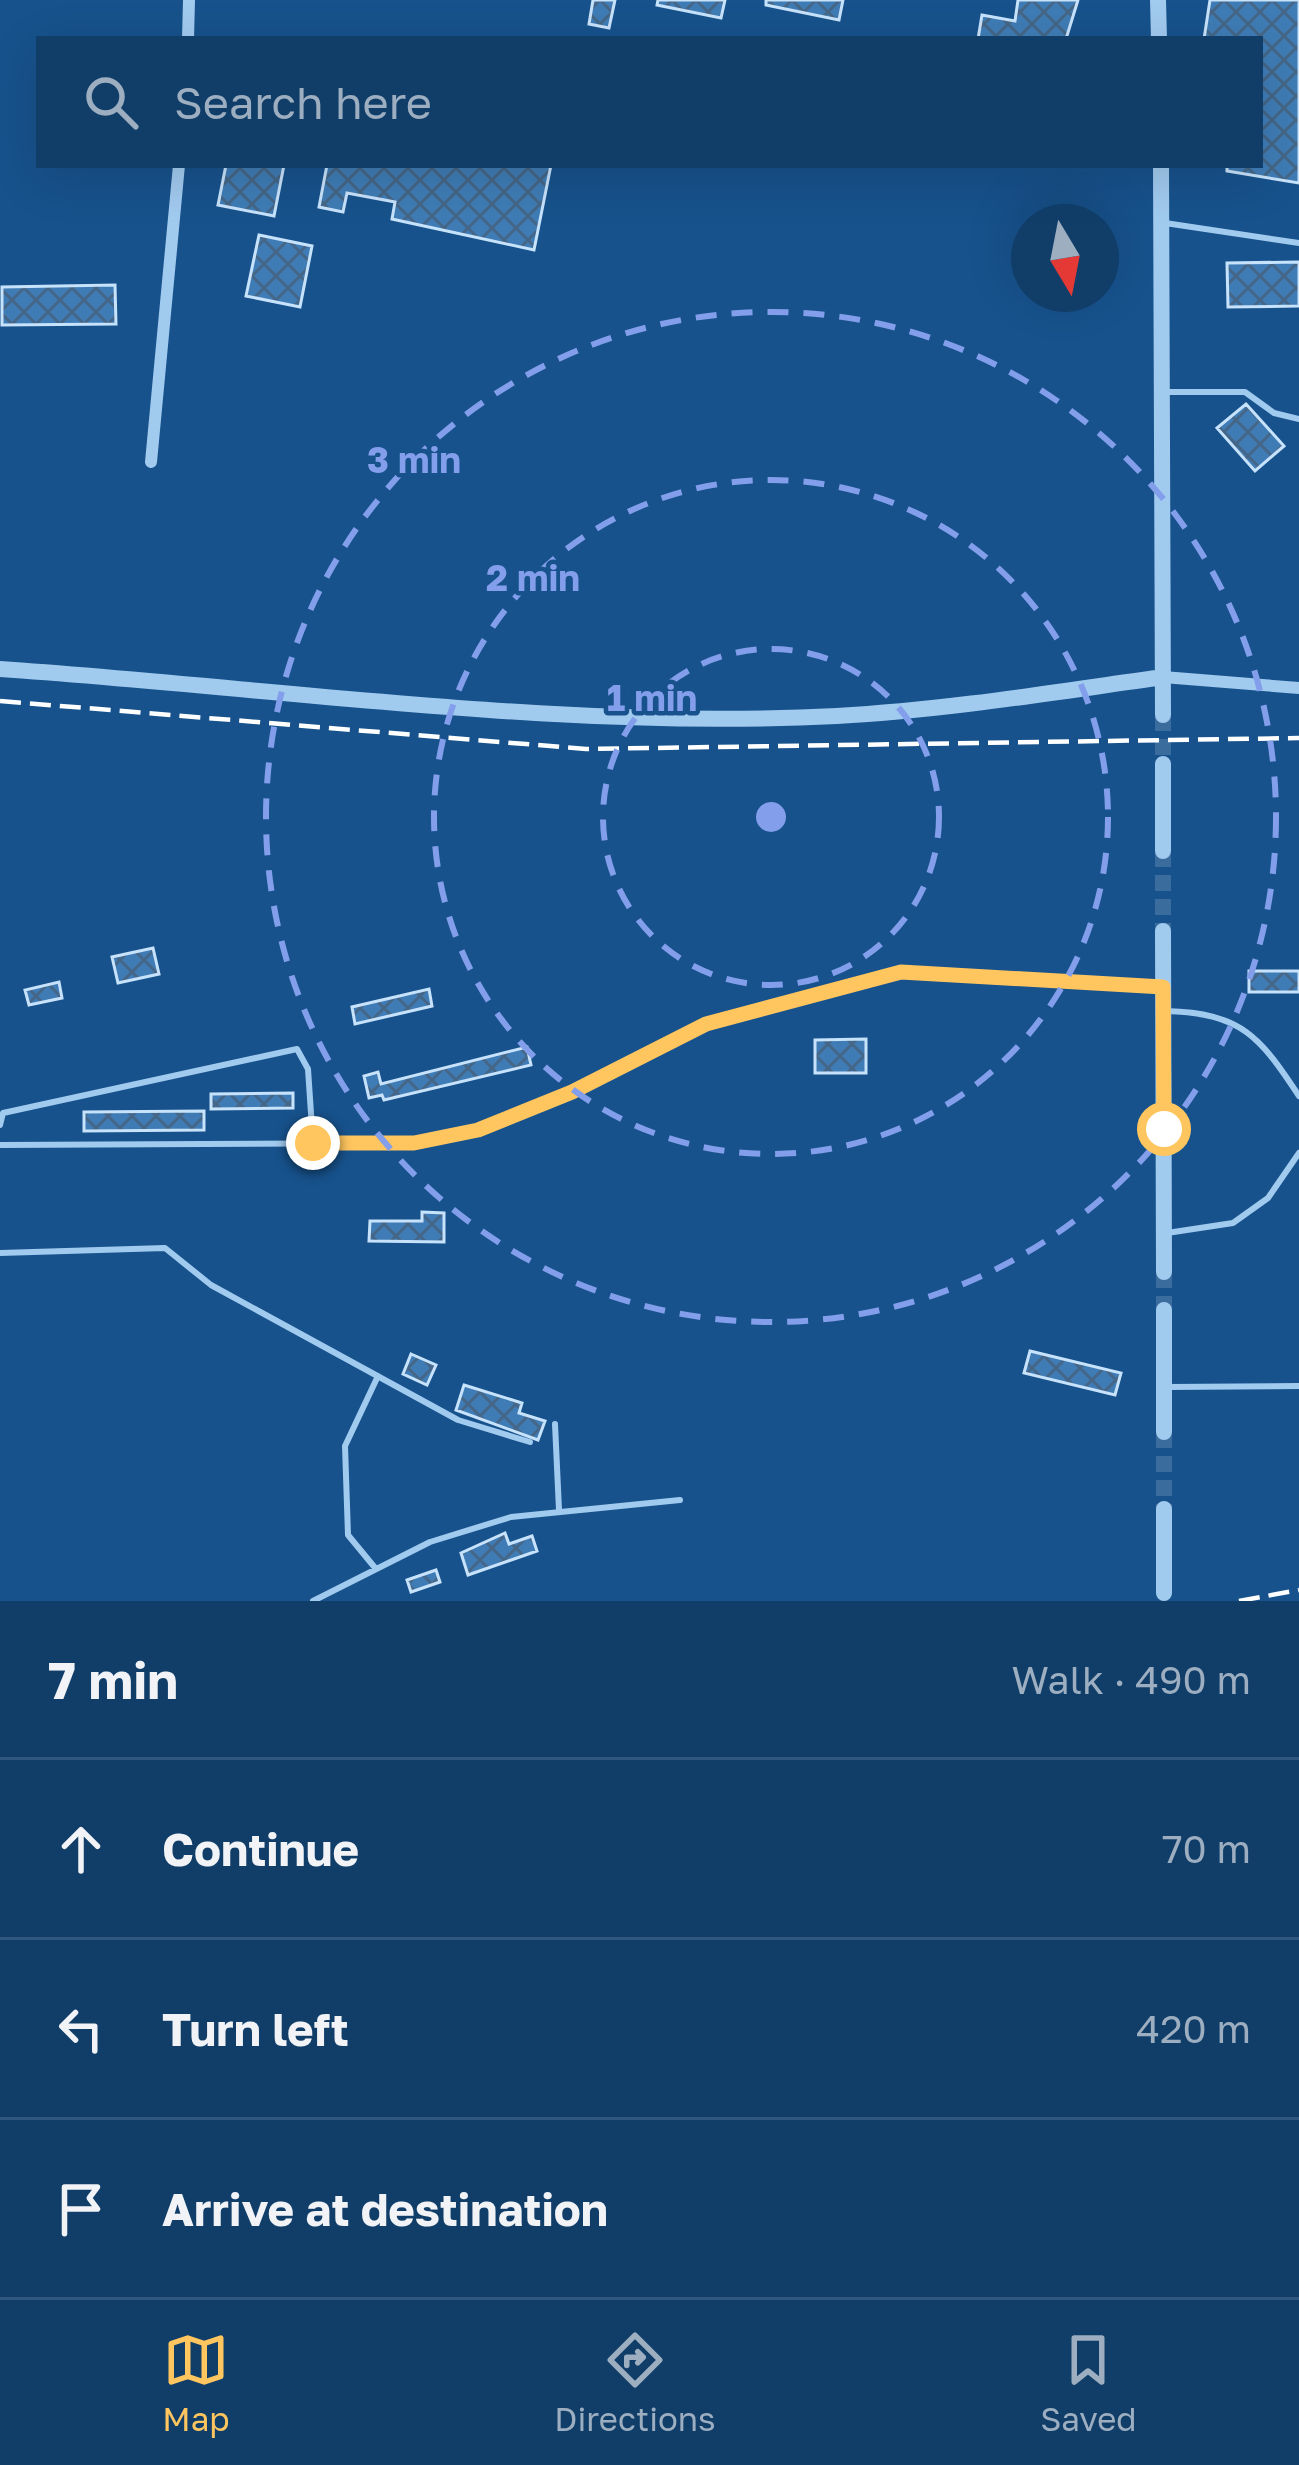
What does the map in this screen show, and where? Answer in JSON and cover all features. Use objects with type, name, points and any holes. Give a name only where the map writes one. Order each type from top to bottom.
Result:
[{"type":"street","points":[[188,36],[189,0]]},
{"type":"street","points":[[1158,0],[1159,36]]},
{"type":"street","points":[[152,462],[179,168]]},
{"type":"street","points":[[1161,168],[1163,715]]},
{"type":"street","points":[[0,669],[560,715],[687,718],[839,716],[1163,677],[1299,688]]},
{"type":"street","points":[[1163,764],[1163,851]]},
{"type":"street","points":[[1163,931],[1164,1272]]},
{"type":"street","points":[[1164,1310],[1164,1432]]},
{"type":"street","points":[[1164,1510],[1164,1593]]},
{"type":"lane","points":[[1162,223],[1299,244]]},
{"type":"lane","points":[[1163,392],[1245,392],[1274,413],[1299,419]]},
{"type":"lane","points":[[0,1145],[414,1143],[478,1130],[572,1092],[706,1024],[901,972],[1163,987]]},
{"type":"lane","points":[[1164,1011],[1227,1019],[1264,1042],[1299,1096]]},
{"type":"lane","points":[[0,1125],[3,1113],[297,1049],[308,1069],[313,1143]]},
{"type":"lane","points":[[1164,1233],[1233,1223],[1268,1198],[1299,1153]]},
{"type":"lane","points":[[0,1253],[165,1248],[211,1285],[458,1420],[530,1442]]},
{"type":"lane","points":[[376,1569],[348,1535],[345,1446],[378,1376]]},
{"type":"lane","points":[[1164,1387],[1299,1386]]},
{"type":"lane","points":[[555,1424],[559,1510]]},
{"type":"lane","points":[[313,1601],[430,1542],[559,1510],[680,1500]]},
{"type":"building","points":[[593,0],[615,0],[609,28],[589,24]]},
{"type":"building","points":[[658,0],[725,0],[721,18],[657,5]]},
{"type":"building","points":[[766,0],[843,0],[839,20],[766,5]]},
{"type":"building","points":[[1018,0],[1078,0],[1067,36],[978,36],[982,15],[1015,21]]},
{"type":"building","points":[[1210,0],[1299,0],[1299,183],[1227,171],[1263,168],[1263,36],[1204,36]]},
{"type":"building","points":[[225,168],[283,168],[274,216],[218,205]]},
{"type":"building","points":[[326,168],[550,168],[534,250],[392,219],[395,202],[347,193],[343,212],[319,207]]},
{"type":"building","points":[[259,235],[312,246],[300,307],[246,296]]},
{"type":"building","points":[[1299,262],[1299,306],[1228,307],[1227,263]]},
{"type":"building","points":[[115,285],[116,324],[2,325],[2,287]]},
{"type":"building","points":[[1246,404],[1284,446],[1255,471],[1217,428]]},
{"type":"building","points":[[153,948],[159,974],[118,983],[112,957]]},
{"type":"building","points":[[1249,971],[1299,971],[1299,992],[1249,992]]},
{"type":"building","points":[[59,982],[62,998],[29,1005],[25,990]]},
{"type":"building","points":[[429,989],[432,1006],[355,1024],[352,1007]]},
{"type":"building","points":[[866,1039],[866,1073],[815,1073],[815,1040]]},
{"type":"building","points":[[527,1047],[531,1065],[384,1100],[382,1095],[369,1098],[364,1076],[378,1072],[381,1084]]},
{"type":"building","points":[[293,1093],[293,1108],[211,1109],[211,1094]]},
{"type":"building","points":[[204,1111],[204,1130],[84,1131],[84,1112]]},
{"type":"building","points":[[422,1212],[444,1213],[444,1242],[369,1241],[370,1221],[422,1221]]},
{"type":"building","points":[[1030,1351],[1121,1373],[1115,1395],[1024,1373]]},
{"type":"building","points":[[411,1354],[436,1365],[427,1385],[403,1374]]},
{"type":"building","points":[[464,1385],[522,1403],[519,1413],[545,1421],[538,1440],[456,1410]]},
{"type":"building","points":[[505,1533],[509,1544],[532,1536],[537,1551],[468,1575],[461,1553]]},
{"type":"building","points":[[436,1570],[440,1582],[411,1592],[407,1580]]},
{"type":"tunnel","points":[[1163,715],[1163,764]]},
{"type":"tunnel","points":[[1163,851],[1163,931]]},
{"type":"tunnel","points":[[1164,1272],[1164,1310]]},
{"type":"tunnel","points":[[1164,1432],[1164,1509]]},
{"type":"railway","points":[[0,701],[586,749],[1299,738]]},
{"type":"railway","points":[[1239,1601],[1299,1590]]},
{"type":"route","points":[[313,1143],[414,1143],[478,1130],[572,1092],[706,1024],[901,972],[1163,987],[1164,1129]]}]
